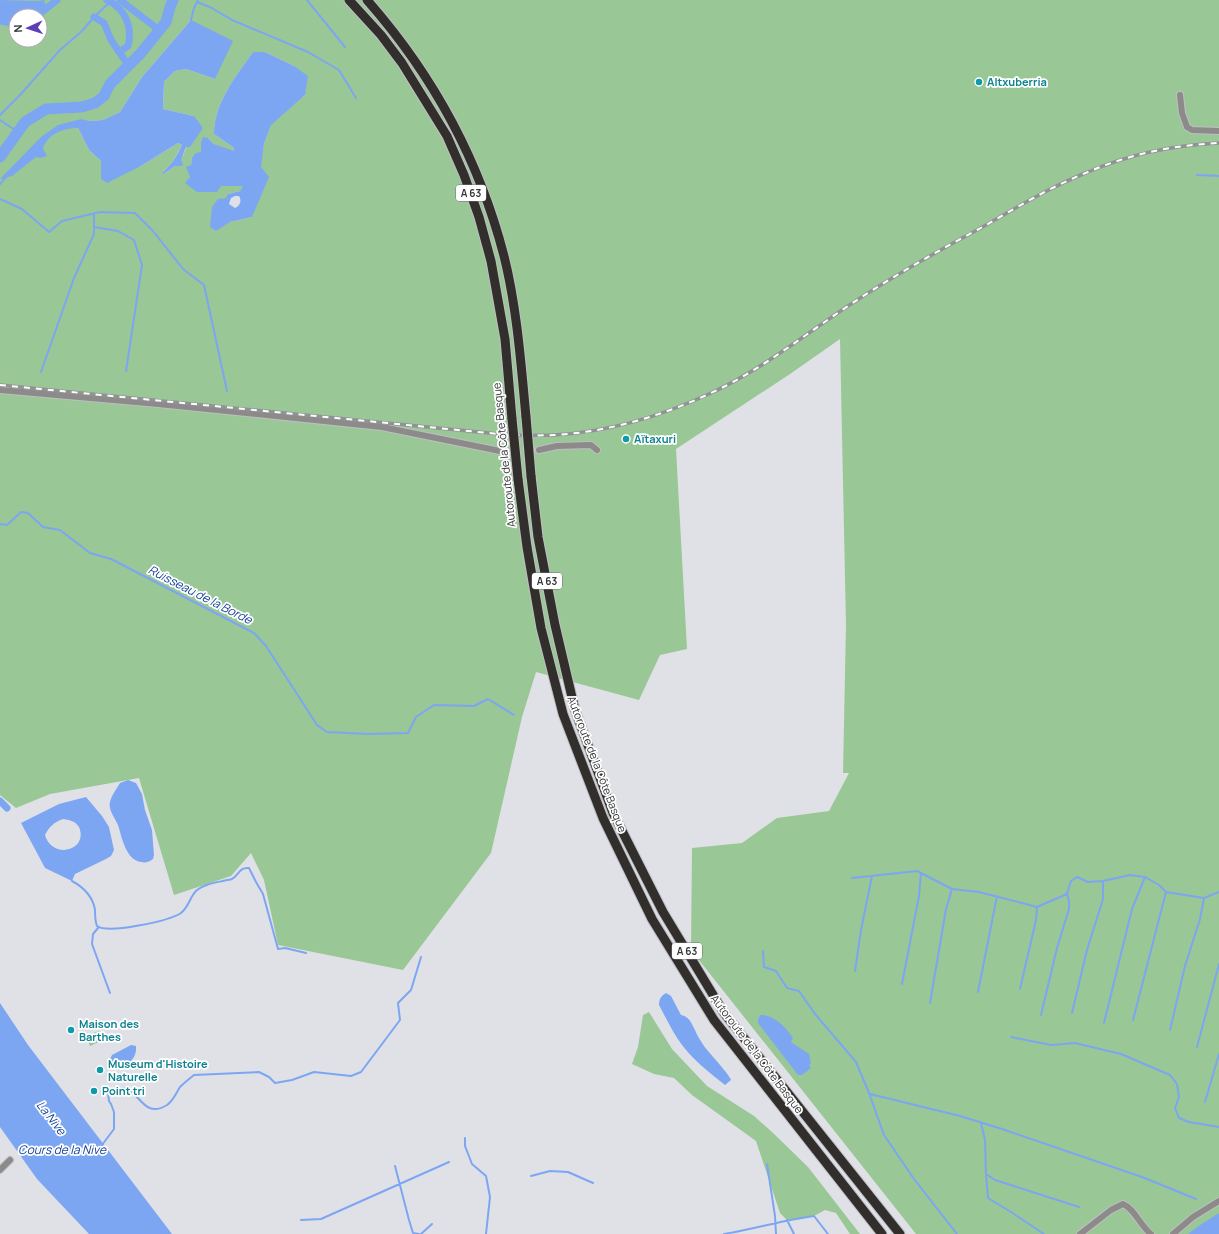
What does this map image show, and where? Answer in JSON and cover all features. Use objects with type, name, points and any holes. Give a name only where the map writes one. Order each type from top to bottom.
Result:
[{"type":"highway","name":"Autoroute de la Côte Basque","points":[[349,0],[402,63],[447,136],[464,175],[479,217],[491,261],[505,339],[512,419],[527,547],[541,628],[563,714],[603,818],[652,918],[714,1020],[882,1234]]},
{"type":"highway","name":"Autoroute de la Côte Basque","points":[[368,0],[410,52],[458,130],[492,213],[504,257],[516,322],[538,537],[555,625],[575,710],[613,813],[663,912],[724,1013],[900,1234]]},
{"type":"street","points":[[1180,95],[1182,113],[1187,127],[1192,130],[1219,131]]},
{"type":"street","points":[[0,390],[158,404],[382,427],[505,452]]},
{"type":"street","points":[[539,450],[557,446],[591,445],[597,450]]},
{"type":"street","points":[[0,1170],[10,1160]]},
{"type":"street","points":[[1173,1234],[1193,1218],[1219,1201]]},
{"type":"street","points":[[1080,1234],[1111,1210],[1123,1204],[1130,1208],[1146,1230],[1151,1234]]},
{"type":"green space","points":[[0,0],[1219,0],[1219,1234],[916,1234],[691,950],[692,848],[742,843],[777,818],[829,811],[849,773],[843,773],[846,625],[840,339],[790,374],[676,449],[687,649],[660,655],[639,700],[536,672],[522,717],[491,853],[403,970],[278,945],[264,880],[251,853],[231,876],[174,895],[139,778],[50,794],[16,808],[0,795]],"holes":[[[191,20],[215,79],[186,69],[175,71],[164,82],[163,109],[194,116],[184,154],[181,159],[164,174],[163,172],[174,160],[182,145],[178,143],[141,166],[101,179],[101,161],[89,150],[77,126],[89,121],[103,120],[120,112],[142,77]],[[253,52],[265,52],[294,66],[305,95],[271,124],[264,144],[252,217],[230,222],[228,194],[240,191],[244,186],[220,186],[186,183],[190,177],[192,158],[202,152],[201,143],[208,138],[214,144],[234,152],[233,147],[214,134],[215,123],[218,111],[227,90]]]},
{"type":"green space","points":[[649,1012],[672,1049],[707,1086],[754,1116],[772,1132],[808,1167],[860,1234],[850,1234],[836,1213],[825,1210],[814,1216],[787,1220],[780,1213],[756,1141],[692,1095],[674,1078],[654,1074],[632,1064],[638,1047],[643,1015]]},
{"type":"green space","points":[[99,1031],[103,1040],[90,1046],[86,1036]]},
{"type":"water","points":[[0,0],[45,0],[44,3],[50,5],[46,8],[8,8],[8,23],[0,21]]},
{"type":"water","points":[[191,20],[233,41],[215,79],[186,69],[175,71],[164,82],[163,109],[194,116],[203,128],[190,147],[186,147],[181,160],[183,164],[182,166],[175,166],[164,174],[162,173],[171,164],[178,153],[182,145],[178,143],[141,166],[107,183],[101,179],[101,161],[89,150],[78,128],[72,128],[56,133],[48,139],[43,149],[47,156],[41,158],[36,157],[12,176],[0,179],[41,137],[58,125],[81,119],[89,121],[103,120],[120,112],[142,77]]},
{"type":"water","points":[[253,52],[265,52],[294,66],[308,76],[305,95],[271,125],[264,144],[261,167],[269,177],[252,217],[230,222],[216,231],[210,227],[212,207],[218,199],[226,198],[228,194],[240,191],[243,186],[221,186],[217,192],[197,192],[185,183],[190,177],[186,167],[191,165],[192,158],[196,153],[201,152],[203,137],[208,138],[214,144],[234,151],[233,147],[214,134],[215,123],[218,111],[227,90]],"holes":[[[239,196],[240,203],[238,206],[235,208],[229,204],[231,198]]]},
{"type":"water","points":[[128,780],[136,783],[142,794],[145,810],[152,830],[154,855],[153,859],[147,862],[136,860],[128,853],[110,808],[112,797],[120,783]]},
{"type":"water","points":[[86,797],[109,827],[114,850],[111,856],[75,874],[72,881],[45,868],[21,823],[59,804]],"holes":[[[63,819],[76,823],[79,827],[81,835],[79,842],[74,847],[61,850],[55,848],[49,843],[45,835],[54,823]]]},
{"type":"water","points":[[666,993],[671,996],[681,1015],[690,1021],[704,1046],[730,1077],[731,1080],[725,1085],[692,1056],[676,1036],[659,1005],[659,1001]]},
{"type":"water","name":"Cours de la Nive","points":[[0,1003],[28,1045],[172,1234],[89,1234],[37,1179],[0,1127]]},
{"type":"water","points":[[760,1015],[765,1015],[775,1019],[787,1030],[793,1038],[791,1042],[809,1054],[811,1063],[809,1065],[811,1068],[802,1075],[798,1075],[758,1023]]},
{"type":"water","points":[[131,1045],[136,1046],[134,1058],[125,1067],[120,1065],[117,1069],[110,1059],[112,1055]]},
{"type":"water","points":[[1219,1213],[1219,1234],[1188,1234],[1197,1227]]},
{"type":"waterway","points":[[47,8],[57,0]]},
{"type":"waterway","points":[[107,0],[119,9],[126,18],[128,24],[128,46],[119,52]]},
{"type":"waterway","points":[[120,0],[159,30]]},
{"type":"waterway","points":[[0,157],[25,122],[46,109],[82,107],[95,103],[104,96],[110,84],[141,53],[166,22],[173,0]]},
{"type":"waterway","points":[[191,20],[198,0]]},
{"type":"waterway","points":[[307,0],[345,47]]},
{"type":"waterway","points":[[0,115],[60,50],[82,31],[110,2]]},
{"type":"waterway","points":[[197,2],[210,7],[232,20],[308,52],[339,70],[356,98]]},
{"type":"waterway","points":[[94,17],[104,23],[111,40],[128,65]]},
{"type":"waterway","points":[[0,21],[8,23]]},
{"type":"waterway","points":[[0,120],[18,132]]},
{"type":"waterway","points":[[1197,175],[1219,176]]},
{"type":"waterway","points":[[0,184],[7,176]]},
{"type":"waterway","points":[[0,199],[22,209],[49,232],[62,221],[100,212],[135,213],[153,231],[183,269],[204,285],[227,391]]},
{"type":"waterway","points":[[41,372],[74,278],[94,234],[94,214]]},
{"type":"waterway","points":[[94,227],[118,231],[134,240],[142,265],[126,371]]},
{"type":"waterway","name":"Ruisseau de la Borde","points":[[0,524],[7,525],[21,512],[28,513],[43,527],[60,530],[90,553],[111,559],[254,633],[266,646],[317,725],[327,732],[369,734],[408,733],[416,717],[434,705],[474,706],[488,699],[514,715]]},
{"type":"waterway","points":[[0,801],[7,808]]},
{"type":"waterway","points":[[72,881],[84,889],[90,897],[94,905],[97,926],[103,928],[125,928],[164,920],[181,913],[184,911],[195,892],[203,886],[232,879],[241,870],[249,868],[263,894],[278,949],[285,948],[306,953]]},
{"type":"waterway","points":[[852,878],[917,871],[952,889],[979,892],[1037,907],[1067,894],[1071,881],[1077,877],[1088,882],[1103,881],[1130,875],[1145,877],[1159,885],[1166,892],[1204,898],[1219,892]]},
{"type":"waterway","points":[[902,984],[919,896],[921,873]]},
{"type":"waterway","points":[[855,971],[861,930],[872,876]]},
{"type":"waterway","points":[[1104,1023],[1132,909],[1145,877]]},
{"type":"waterway","points":[[1072,1013],[1087,950],[1103,899],[1103,881]]},
{"type":"waterway","points":[[930,1003],[946,909],[952,889]]},
{"type":"waterway","points":[[1133,1020],[1166,892]]},
{"type":"waterway","points":[[1041,1015],[1057,948],[1069,909],[1067,894]]},
{"type":"waterway","points":[[978,992],[997,896]]},
{"type":"waterway","points":[[1170,1030],[1185,966],[1200,919],[1204,898]]},
{"type":"waterway","points":[[1020,989],[1036,920],[1037,907]]},
{"type":"waterway","points":[[98,928],[93,934],[92,944],[110,993]]},
{"type":"waterway","points":[[763,951],[764,967],[776,971],[787,988],[799,991],[815,1014],[856,1062],[884,1135],[914,1179],[957,1234]]},
{"type":"waterway","points":[[102,1145],[114,1129],[114,1112],[109,1101],[108,1093],[119,1088],[123,1088],[133,1093],[152,1109],[159,1109],[167,1105],[173,1099],[180,1087],[194,1075],[259,1072],[269,1077],[275,1083],[292,1080],[314,1072],[351,1076],[361,1072],[400,1020],[398,1003],[411,990],[421,957]]},
{"type":"waterway","points":[[1197,1047],[1219,964]]},
{"type":"waterway","points":[[1011,1037],[1051,1045],[1075,1043],[1121,1054],[1170,1075],[1177,1084],[1179,1097],[1175,1108],[1179,1118],[1189,1122],[1219,1127]]},
{"type":"waterway","points":[[1205,1102],[1219,1054]]},
{"type":"waterway","points":[[870,1094],[960,1116],[1002,1129],[1142,1177],[1196,1199]]},
{"type":"waterway","points":[[981,1123],[985,1140],[986,1174],[995,1180],[1079,1207]]},
{"type":"waterway","points":[[465,1138],[465,1146],[472,1164],[486,1176],[490,1197],[486,1234]]},
{"type":"waterway","points":[[301,1220],[321,1219],[449,1162]]},
{"type":"waterway","points":[[767,1164],[775,1216],[776,1234]]},
{"type":"waterway","points":[[395,1166],[413,1233],[419,1234]]},
{"type":"waterway","points":[[531,1176],[550,1171],[568,1172],[593,1183]]},
{"type":"waterway","points":[[986,1174],[988,1198],[1044,1234]]},
{"type":"waterway","points":[[724,1234],[814,1216],[828,1234]]},
{"type":"waterway","points":[[787,1220],[794,1234]]},
{"type":"waterway","points":[[421,1234],[432,1224]]},
{"type":"tunnel","points":[[505,452],[539,450]]},
{"type":"railway","points":[[0,385],[499,434],[554,435],[594,430],[634,422],[654,416],[711,393],[729,384],[747,374],[848,306],[896,276],[1060,184],[1136,155],[1169,148],[1219,143]]},
{"type":"place","name":"Altxuberria","points":[[979,82]]},
{"type":"place","name":"Aïtaxuri","points":[[626,439]]},
{"type":"place","name":"Maison des Barthes","points":[[71,1030]]},
{"type":"place","name":"Museum d'Histoire Naturelle","points":[[100,1070]]},
{"type":"place","name":"Point tri","points":[[94,1091]]},
{"type":"water label","name":"La Nive","points":[[51,1118]]}]
